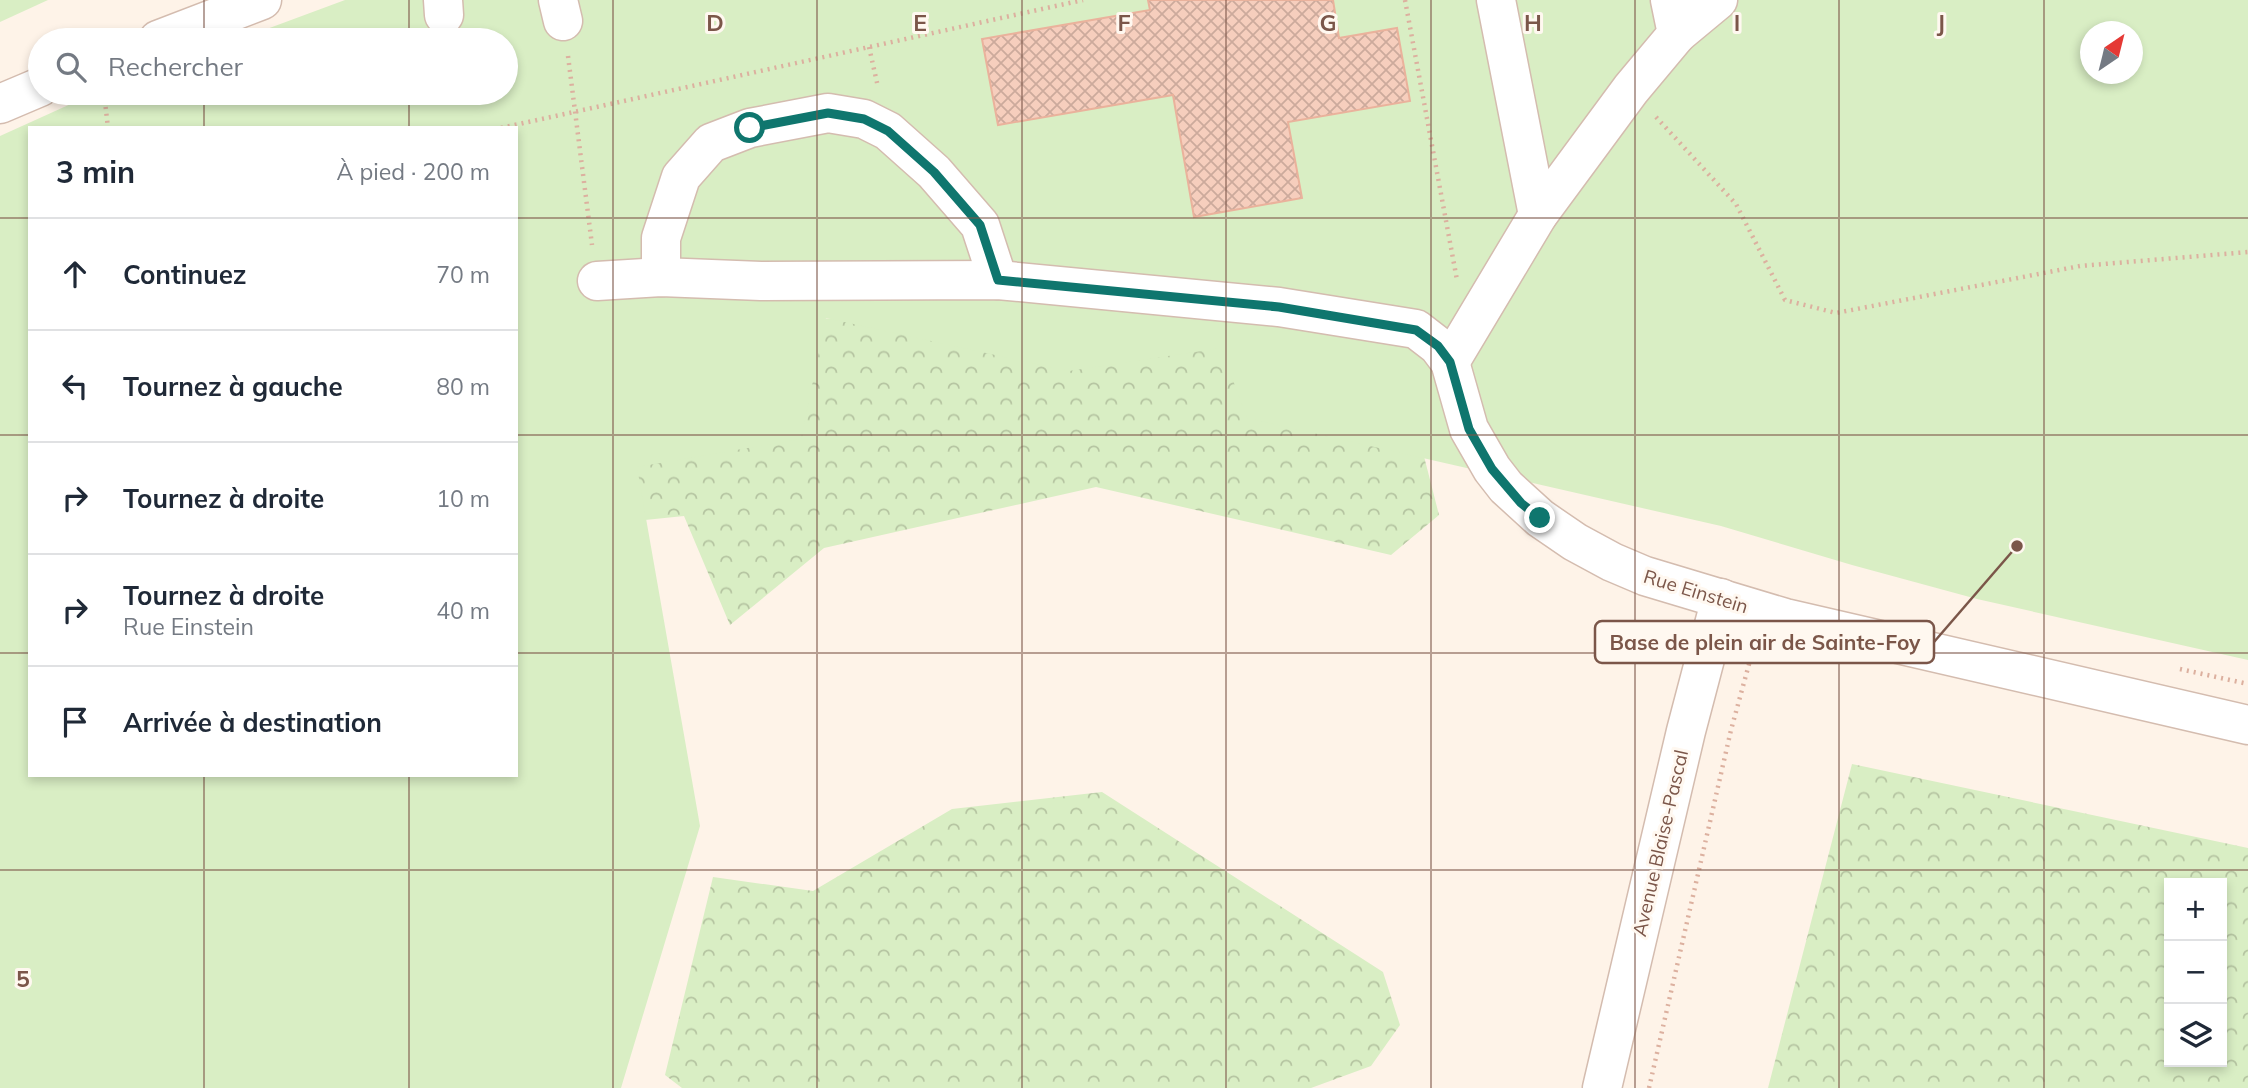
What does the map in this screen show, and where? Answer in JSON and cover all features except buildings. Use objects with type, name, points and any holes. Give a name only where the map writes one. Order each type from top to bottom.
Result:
[{"type":"street","points":[[189,28],[262,0]]},
{"type":"street","points":[[1496,0],[1538,215]]},
{"type":"street","points":[[597,281],[661,277],[761,281],[998,280],[1279,307],[1390,324],[1416,330],[1438,346],[1450,362],[1538,215],[1631,89],[1674,17],[1718,0]]},
{"type":"street","points":[[0,104],[28,92]]},
{"type":"street","points":[[661,277],[661,238],[681,177],[711,143],[750,128],[828,113],[864,119],[888,131],[934,172],[980,225],[998,280]]},
{"type":"street","name":"Rue Einstein","points":[[1450,362],[1469,429],[1492,469],[1521,503],[1575,542],[1612,562],[1645,576],[1785,618],[2248,725]]},
{"type":"street","name":"Avenue Blaise-Pascal","points":[[1602,1088],[1686,731],[1721,598]]},
{"type":"path","points":[[510,126],[1083,0]]},
{"type":"path","points":[[1405,0],[1457,281]]},
{"type":"path","points":[[561,10],[597,281]]},
{"type":"path","points":[[1631,89],[1736,204],[1785,300],[1836,313],[2080,266],[2248,252]]},
{"type":"path","points":[[105,105],[108,126]]},
{"type":"path","points":[[1649,1088],[1731,730],[1747,673]]},
{"type":"green space","points":[[0,0],[48,0],[0,22]]},
{"type":"green space","points":[[345,0],[2248,0],[2248,660],[1977,599],[1721,526],[1247,418],[1221,348],[1069,371],[826,318],[801,439],[637,467],[700,826],[621,1088],[0,1088],[0,136],[68,105],[518,105],[518,28],[269,28]]},
{"type":"green space","points":[[608,316],[1057,321],[1404,378],[1439,515],[1391,555],[1096,487],[824,548],[730,625],[684,516],[606,524]]},
{"type":"green space","points":[[1852,764],[2248,848],[2248,1088],[1768,1088]]},
{"type":"green space","points":[[1102,792],[1383,972],[1400,1025],[1371,1066],[1311,1088],[682,1088],[665,1075],[713,877],[813,891],[952,809]]},
{"type":"place","name":"Base de plein air de Sainte-Foy","points":[[2017,546]]},
{"type":"route","points":[[750,128],[828,113],[864,119],[888,131],[934,172],[980,225],[998,280],[1279,307],[1416,330],[1438,346],[1450,362],[1469,429],[1492,469],[1521,503],[1540,518]]}]
